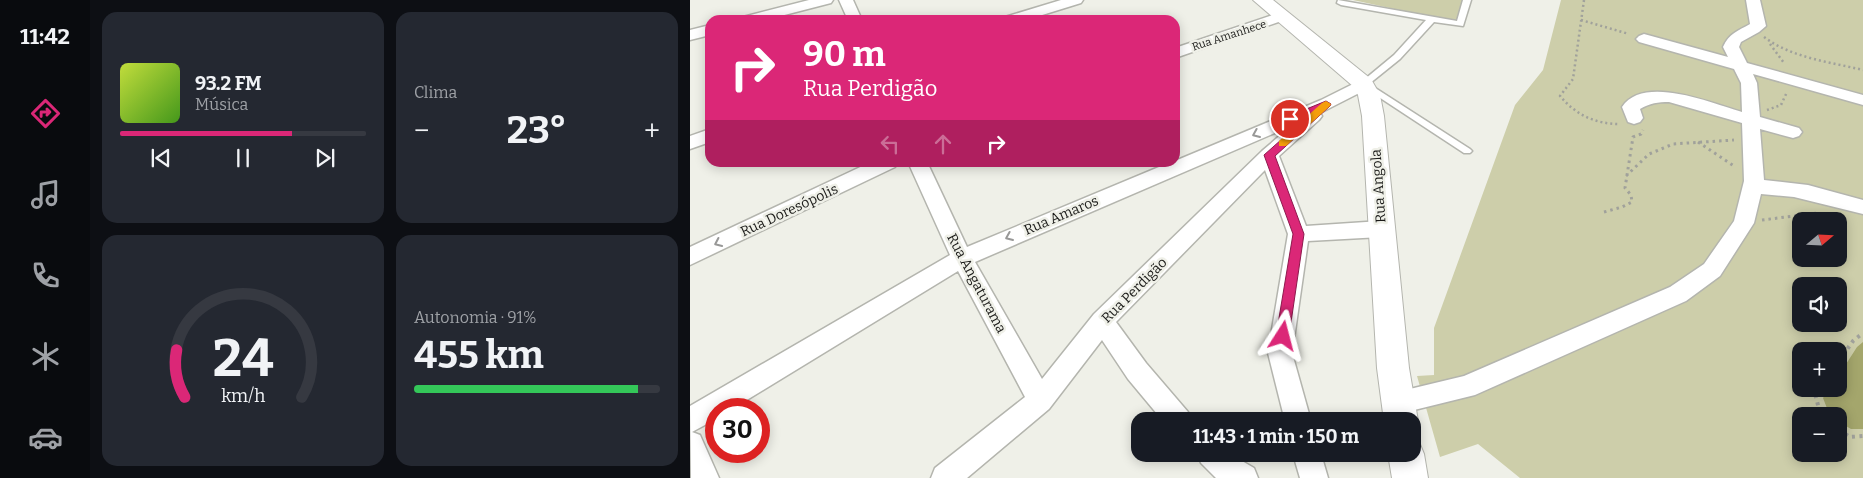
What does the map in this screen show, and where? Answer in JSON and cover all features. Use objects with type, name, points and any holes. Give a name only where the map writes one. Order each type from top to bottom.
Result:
[{"type":"street","points":[[768,15],[826,0]]},
{"type":"street","points":[[846,0],[853,15]]},
{"type":"street","points":[[1026,15],[1076,0]]},
{"type":"street","points":[[1262,0],[1363,84]]},
{"type":"street","points":[[1400,412],[1466,387],[1678,294],[1712,270],[1744,223],[1753,183],[1749,83],[1731,47],[1734,39],[1740,33],[1752,30],[1758,26],[1753,0]]},
{"type":"street","name":"Rua Amanhece","points":[[1180,51],[1282,16]]},
{"type":"street","points":[[690,35],[705,31]]},
{"type":"street","points":[[1644,39],[1863,100]]},
{"type":"street","name":"Rua Amaros","points":[[1180,166],[1326,104],[1363,84]]},
{"type":"street","name":"Rua Angola","points":[[1363,84],[1369,95],[1373,116],[1381,229],[1400,412]]},
{"type":"street","points":[[1634,118],[1631,107],[1641,99],[1658,96],[1670,97],[1751,130],[1793,132]]},
{"type":"street","name":"Rua Perdigão","points":[[945,478],[1040,401],[1102,321],[1269,155],[1326,104]]},
{"type":"street","points":[[690,143],[705,137]]},
{"type":"street","points":[[1269,155],[1299,234],[1280,353],[1296,412]]},
{"type":"street","name":"Rua Doresópolis","points":[[690,257],[878,167]]},
{"type":"street","name":"Rua Angaturama","points":[[920,167],[962,258],[1040,401]]},
{"type":"street","name":"Rua Amaros","points":[[690,420],[962,258],[1177,167]]},
{"type":"street","points":[[1753,183],[1863,207]]},
{"type":"street","points":[[1299,234],[1381,229]]},
{"type":"street","points":[[1102,321],[1136,371],[1170,412]]},
{"type":"street","points":[[690,444],[704,478]]},
{"type":"street","points":[[1219,462],[1225,468],[1244,478]]},
{"type":"street","points":[[1309,462],[1314,478]]},
{"type":"street","points":[[1407,462],[1410,478]]},
{"type":"lane","points":[[1342,0],[1341,3],[1460,24],[1467,0]]},
{"type":"lane","name":"Rua Amaros","points":[[1363,84],[1397,58],[1432,19]]},
{"type":"lane","points":[[1363,84],[1467,151]]},
{"type":"path","points":[[1584,0],[1573,79],[1560,96],[1575,112],[1593,120],[1613,125],[1624,124],[1634,118],[1644,128],[1641,134],[1633,138],[1626,176],[1625,188],[1632,195],[1632,202],[1626,207],[1614,208],[1604,212]]},
{"type":"path","points":[[1581,20],[1644,39]]},
{"type":"path","points":[[1758,26],[1762,35],[1776,46],[1863,70]]},
{"type":"path","points":[[1626,176],[1649,154],[1673,144],[1697,142],[1751,130]]},
{"type":"path","points":[[1697,142],[1753,183]]},
{"type":"path","points":[[1744,223],[1792,217]]},
{"type":"path","points":[[1847,350],[1853,341],[1863,333]]},
{"type":"path","points":[[1847,435],[1850,437],[1863,436]]},
{"type":"shaded area","points":[[1353,0],[1465,0],[1459,23]]},
{"type":"shaded area","points":[[1561,0],[1863,0],[1863,478],[1520,478],[1478,444],[1440,457],[1417,376],[1434,375],[1434,328],[1515,105],[1543,70]]},
{"type":"shaded area","points":[[1863,342],[1863,429],[1851,429],[1847,427],[1847,407],[1826,407],[1823,398],[1847,397],[1847,363],[1857,347]]},
{"type":"slow traffic","points":[[1283,143],[1325,105]]},
{"type":"route","points":[[1283,336],[1299,234],[1269,155],[1326,104],[1290,119]]}]
